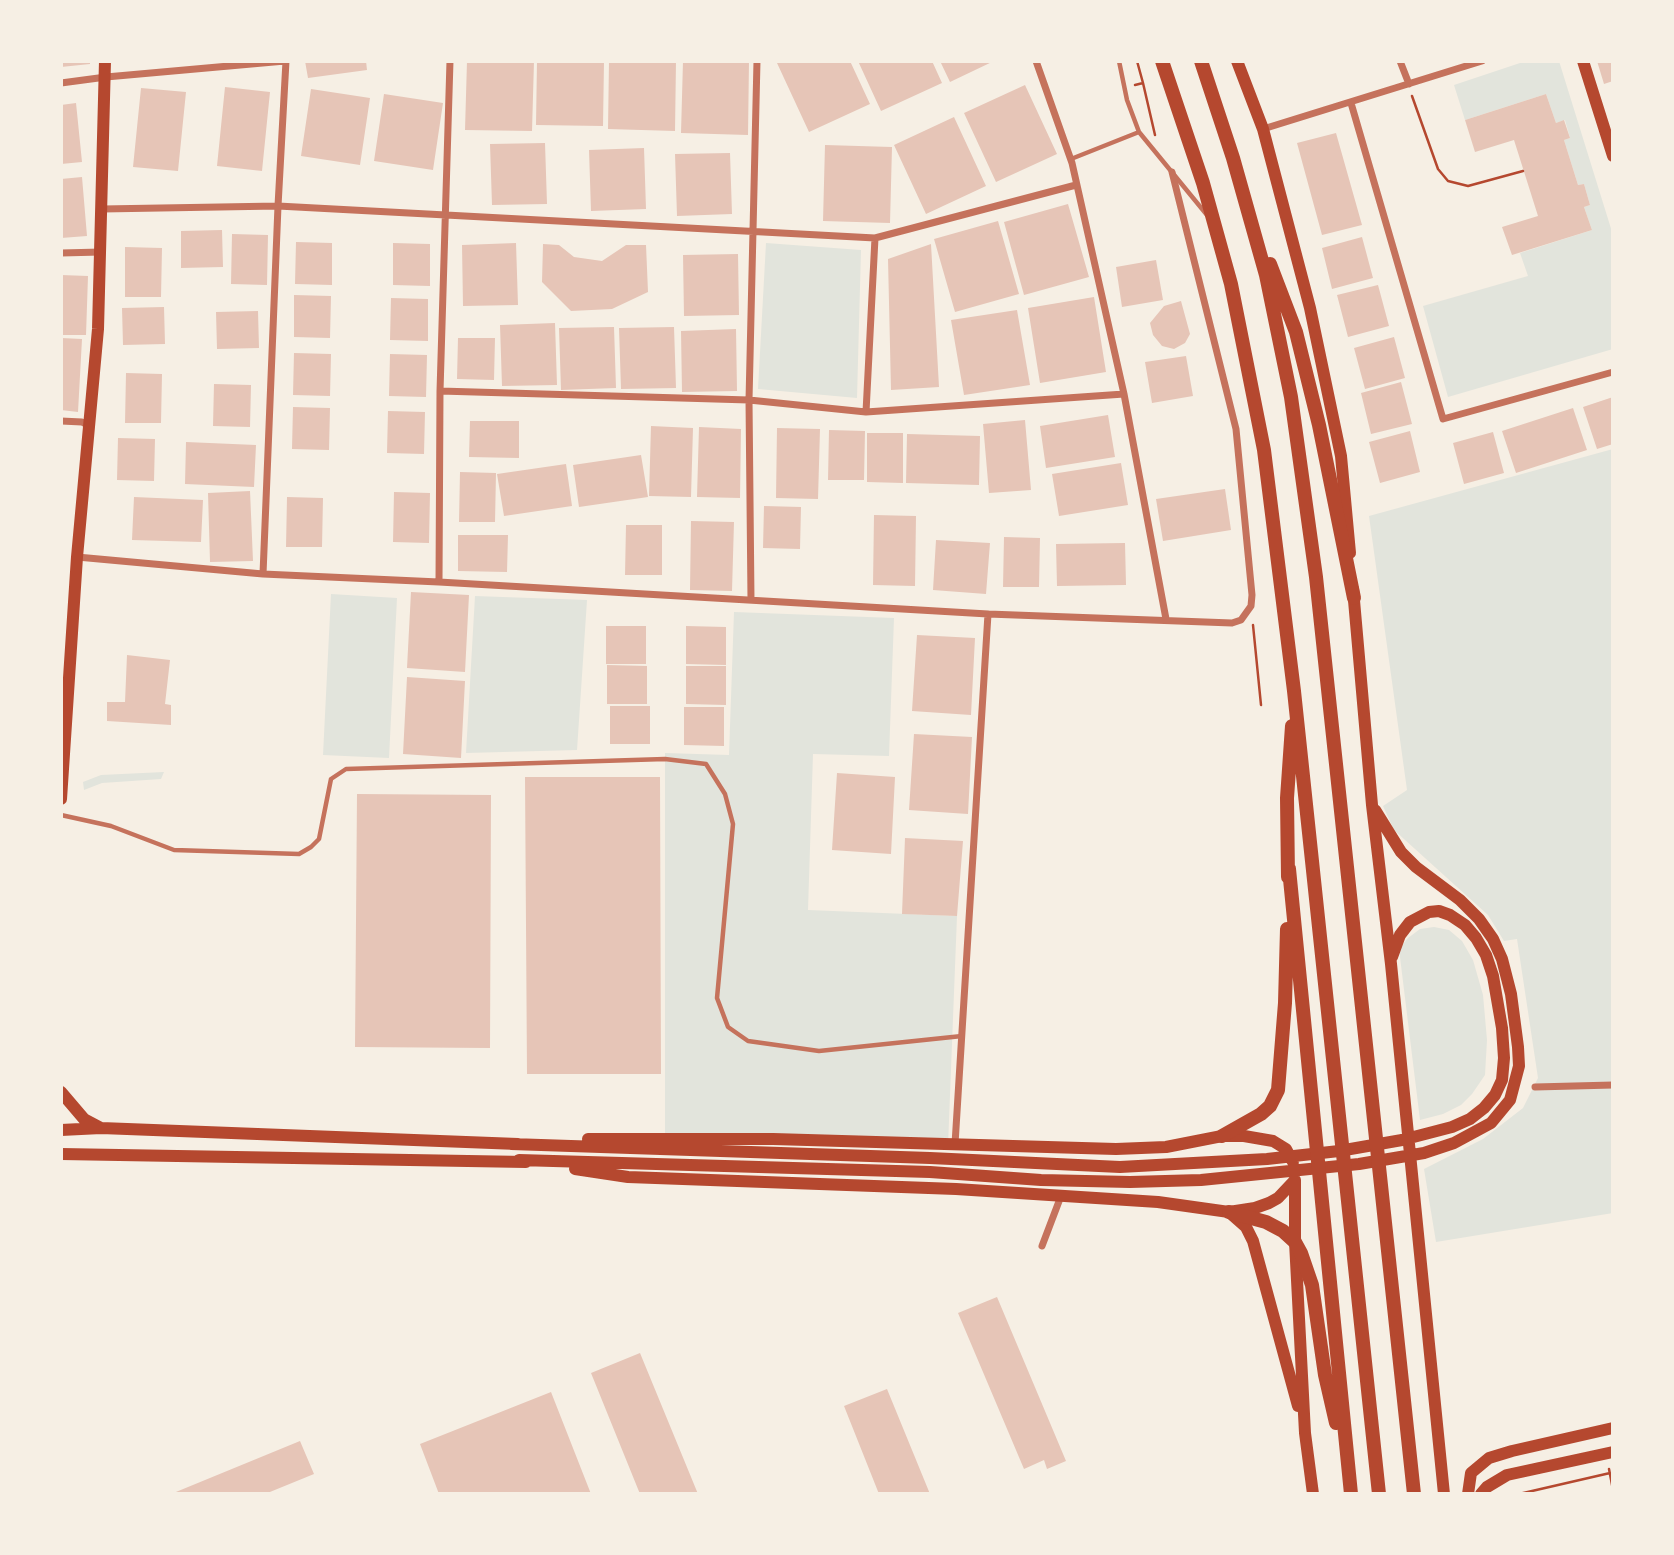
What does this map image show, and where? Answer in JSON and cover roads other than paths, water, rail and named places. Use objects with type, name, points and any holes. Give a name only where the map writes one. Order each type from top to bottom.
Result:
[{"type":"highway","points":[[1162,61],[1215,225],[1231,284],[1264,450],[1295,695],[1379,1494]]},
{"type":"highway","points":[[1201,61],[1251,220],[1291,397],[1316,577],[1415,1494]]},
{"type":"highway","points":[[1251,220],[1296,332],[1319,425],[1354,598]]},
{"type":"highway","points":[[1222,1136],[1261,1114],[1270,1106],[1278,1090],[1286,1003],[1289,869],[1287,798],[1295,695]]},
{"type":"highway","points":[[1289,869],[1351,1492]]},
{"type":"highway","points":[[1229,1212],[1266,1222],[1283,1231],[1295,1242],[1307,1267],[1325,1375],[1351,1492]]},
{"type":"main road","points":[[61,800],[77,557],[98,329],[105,61]]},
{"type":"main road","points":[[1237,61],[1263,129],[1310,308],[1334,414],[1346,501],[1372,805],[1391,964],[1444,1494]]},
{"type":"main road","points":[[1583,61],[1613,156]]},
{"type":"main road","points":[[61,1154],[519,1160],[930,1172],[1041,1180],[1130,1182],[1201,1180],[1359,1164],[1424,1153],[1476,1133],[1496,1118],[1510,1100],[1518,1066],[1511,994],[1502,959],[1493,939],[1479,919],[1401,852],[1372,805]]},
{"type":"main road","points":[[61,1130],[101,1128],[1120,1167],[1267,1159],[1339,1151],[1402,1140],[1452,1127],[1484,1108],[1502,1080],[1502,1028],[1493,976],[1486,954],[1465,925],[1439,911],[1429,912],[1410,922],[1395,944],[1391,964]]},
{"type":"main road","points":[[61,1092],[84,1119],[101,1128]]},
{"type":"main road","points":[[511,1144],[603,1139],[773,1139],[1116,1149],[1166,1147],[1222,1136],[1259,1137],[1273,1141],[1286,1149],[1294,1164]]},
{"type":"main road","points":[[519,1160],[628,1177],[956,1189],[1158,1202],[1229,1212],[1269,1203],[1278,1198],[1295,1180],[1295,1242],[1305,1433],[1313,1494]]},
{"type":"main road","points":[[1229,1212],[1246,1227],[1253,1241],[1305,1433]]},
{"type":"main road","points":[[1468,1494],[1471,1473],[1489,1458],[1613,1428]]},
{"type":"main road","points":[[1481,1494],[1487,1487],[1507,1475],[1613,1452]]},
{"type":"street","points":[[61,83],[106,76],[286,61],[263,574]]},
{"type":"street","points":[[439,582],[440,391],[450,61]]},
{"type":"street","points":[[751,600],[749,400],[757,61]]},
{"type":"street","points":[[1037,61],[1070,159],[1124,394],[1166,619]]},
{"type":"street","points":[[1401,61],[1409,84]]},
{"type":"street","points":[[1263,129],[1482,61]]},
{"type":"street","points":[[1351,103],[1443,419],[1613,372]]},
{"type":"street","points":[[77,557],[263,574],[988,614],[1232,623],[1241,620],[1251,606],[1252,596],[1236,429],[1172,172]]},
{"type":"street","points":[[102,209],[278,206],[875,238],[1076,185]]},
{"type":"street","points":[[866,412],[875,238]]},
{"type":"street","points":[[61,253],[101,252]]},
{"type":"street","points":[[440,391],[749,400],[866,412],[1124,394]]},
{"type":"street","points":[[61,421],[82,422],[89,426]]},
{"type":"street","points":[[955,1144],[988,614]]},
{"type":"street","points":[[1535,1087],[1613,1085]]},
{"type":"street","points":[[1042,1246],[1061,1196]]},
{"type":"lane","points":[[1119,61],[1127,100],[1139,132],[1215,225]]},
{"type":"lane","points":[[1070,159],[1139,132]]},
{"type":"lane","points":[[61,815],[111,826],[174,850],[299,854],[312,847],[319,839],[331,779],[346,769],[665,759],[706,764],[725,794],[733,824],[718,998],[728,1027],[748,1041],[819,1051],[962,1036]]}]
